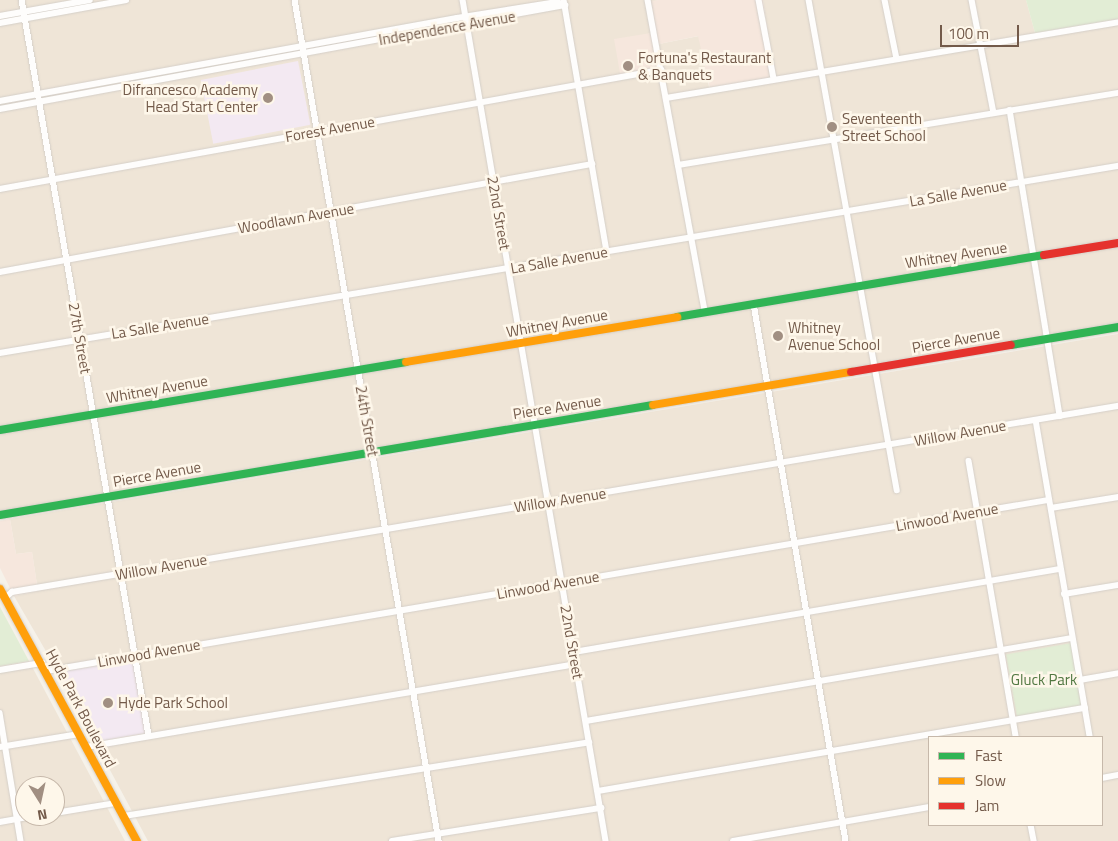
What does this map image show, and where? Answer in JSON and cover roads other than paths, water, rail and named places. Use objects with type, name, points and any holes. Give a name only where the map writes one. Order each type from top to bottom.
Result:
[{"type":"street","name":"27th Street","points":[[22,0],[149,736]]},
{"type":"street","points":[[0,23],[24,15],[90,0]]},
{"type":"street","points":[[0,16],[24,15],[126,0]]},
{"type":"street","name":"24th Street","points":[[295,0],[439,841]]},
{"type":"street","name":"22nd Street","points":[[463,0],[606,841]]},
{"type":"street","points":[[648,0],[705,311]]},
{"type":"street","points":[[759,0],[774,79]]},
{"type":"street","points":[[809,0],[849,211],[898,490]]},
{"type":"street","points":[[885,0],[896,59]]},
{"type":"street","points":[[972,0],[994,113]]},
{"type":"street","points":[[564,2],[607,252]]},
{"type":"street","name":"Independence Avenue","points":[[0,101],[466,17],[564,2]]},
{"type":"street","name":"Independence Avenue","points":[[0,109],[468,24],[564,2]]},
{"type":"street","points":[[666,98],[1118,22]]},
{"type":"street","name":"Forest Avenue","points":[[0,188],[661,70]]},
{"type":"street","points":[[678,166],[1118,93]]},
{"type":"street","points":[[1010,110],[1060,416]]},
{"type":"street","name":"Woodlawn Avenue","points":[[0,272],[592,164]]},
{"type":"street","name":"La Salle Avenue","points":[[0,353],[1118,166]]},
{"type":"street","name":"Whitney Avenue","points":[[0,430],[1118,243]]},
{"type":"street","points":[[754,304],[846,841]]},
{"type":"street","name":"Pierce Avenue","points":[[0,515],[1118,327]]},
{"type":"street","name":"Willow Avenue","points":[[5,598],[12,592],[1118,406]]},
{"type":"street","points":[[1036,420],[1064,594],[1090,736]]},
{"type":"street","points":[[968,461],[1016,736]]},
{"type":"street","points":[[1051,508],[1118,497]]},
{"type":"street","name":"Linwood Avenue","points":[[46,671],[1049,500]]},
{"type":"street","points":[[574,652],[1060,569]]},
{"type":"street","points":[[1064,594],[1118,585]]},
{"type":"street","name":"Hyde Park Boulevard","points":[[0,589],[42,663],[137,841]]},
{"type":"street","points":[[586,722],[1072,638]]},
{"type":"street","points":[[0,670],[42,663]]},
{"type":"street","points":[[86,747],[576,664]]},
{"type":"street","points":[[1080,680],[1118,673]]},
{"type":"street","points":[[598,791],[1085,708]]},
{"type":"street","points":[[0,713],[3,746],[15,804]]},
{"type":"street","points":[[3,746],[79,734]]},
{"type":"street","points":[[124,816],[589,742]]},
{"type":"street","points":[[1103,778],[1118,775]]},
{"type":"street","points":[[65,811],[116,803]]},
{"type":"street","points":[[733,841],[928,807]]},
{"type":"street","points":[[392,841],[601,808]]},
{"type":"street","points":[[0,822],[15,820]]},
{"type":"street","points":[[19,826],[21,841]]},
{"type":"street","points":[[1031,826],[1034,841]]},
{"type":"place","name":"Fortuna's Restaurant & Banquets","points":[[628,66]]},
{"type":"place","name":"Difrancesco Academy Head Start Center","points":[[268,98]]},
{"type":"place","name":"Seventeenth Street School","points":[[832,127]]},
{"type":"place","name":"Whitney Avenue School","points":[[778,336]]},
{"type":"place","name":"Hyde Park School","points":[[108,703]]},
{"type":"park label","name":"Gluck Park","points":[[1044,680]]}]
